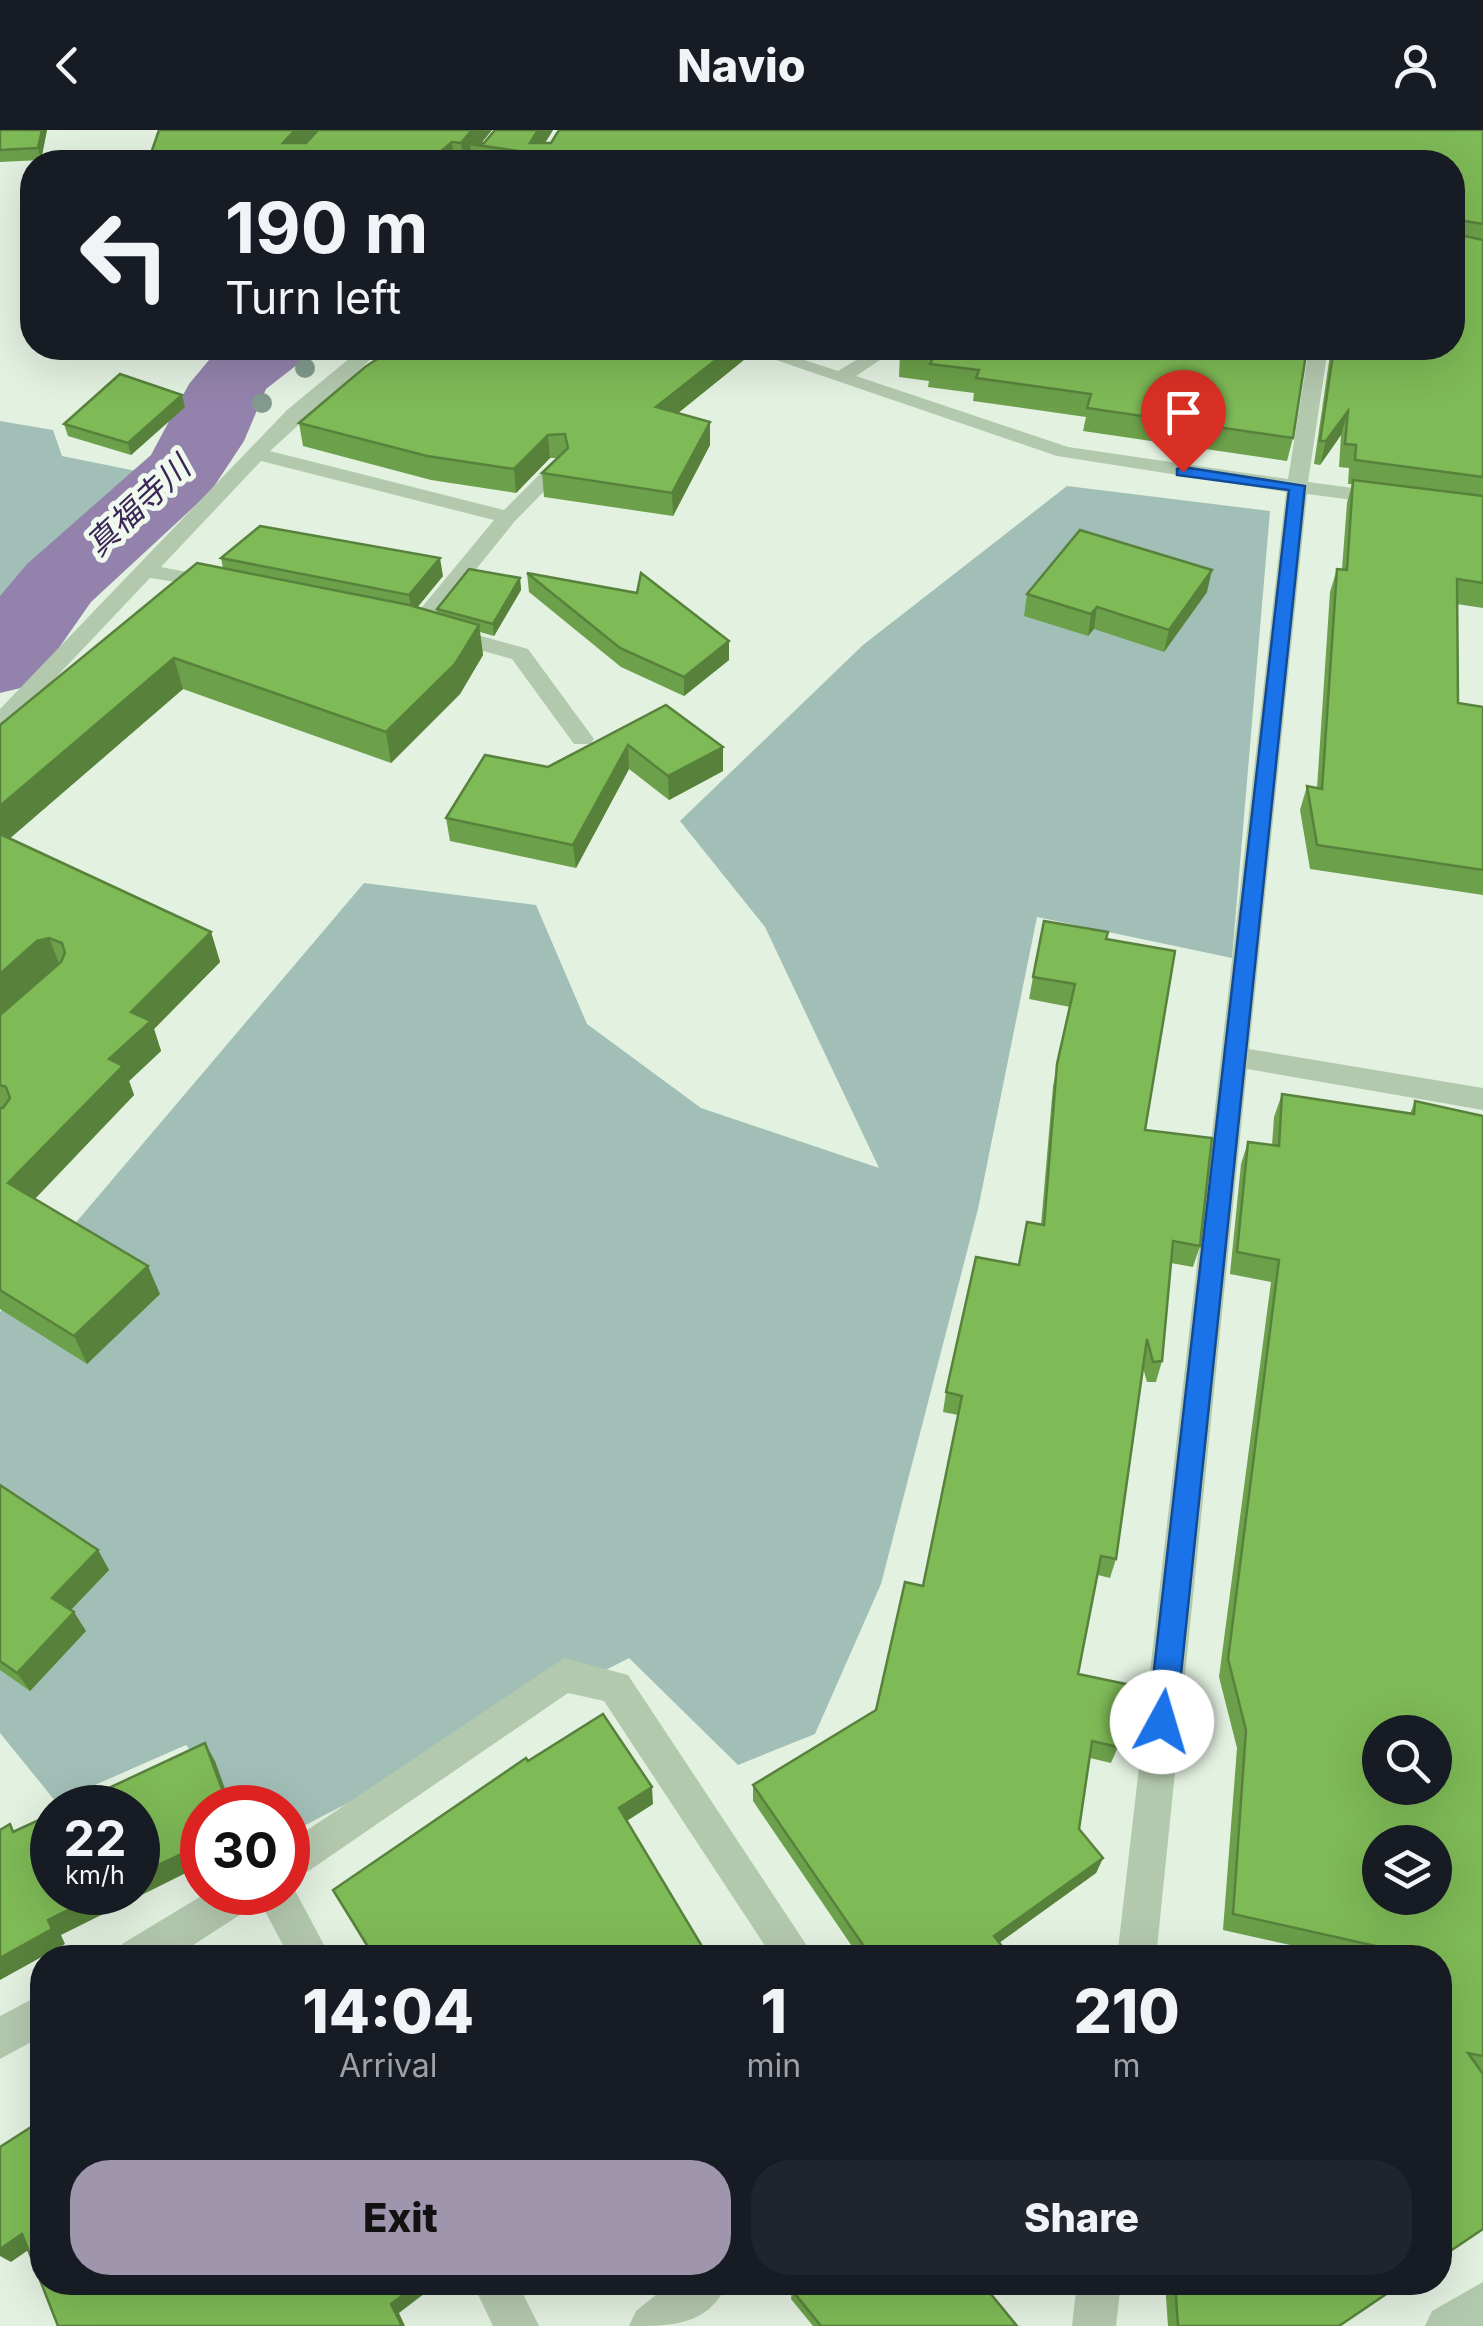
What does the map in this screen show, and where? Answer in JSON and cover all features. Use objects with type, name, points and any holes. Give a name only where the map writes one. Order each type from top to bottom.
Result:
[{"type":"street","points":[[0,723],[149,571],[294,414],[359,360]]},
{"type":"street","points":[[788,360],[1064,452],[1145,467],[1409,501]]},
{"type":"street","points":[[840,377],[869,360]]},
{"type":"street","points":[[1137,1945],[1311,360]]},
{"type":"street","points":[[257,454],[508,517]]},
{"type":"street","points":[[418,626],[508,517],[560,465]]},
{"type":"street","points":[[149,571],[245,590]]},
{"type":"street","points":[[380,618],[520,654],[582,739]]},
{"type":"street","points":[[1237,1057],[1483,1100]]},
{"type":"street","points":[[310,1850],[564,1675],[615,1687],[787,1945]]},
{"type":"street","points":[[157,1945],[206,1915]]},
{"type":"street","points":[[289,1915],[305,1945]]},
{"type":"street","points":[[0,2039],[30,2021]]},
{"type":"street","points":[[499,2295],[517,2326]]},
{"type":"street","points":[[651,2326],[690,2295]]},
{"type":"street","points":[[1094,2326],[1098,2295]]},
{"type":"street","points":[[1447,2326],[1483,2304]]},
{"type":"shaded area","points":[[0,421],[53,430],[62,456],[146,473],[174,495],[0,633]]},
{"type":"shaded area","points":[[1067,486],[1270,511],[1232,958],[1037,917],[978,1209],[881,1584],[815,1734],[738,1765],[629,1658],[310,1823],[310,1785],[219,1785],[186,1745],[95,1785],[42,1785],[0,1733],[0,1312],[364,883],[536,905],[587,1024],[701,1108],[879,1168],[765,927],[680,821],[863,645]]},
{"type":"building","points":[[0,130],[42,130],[38,148],[0,150]]},
{"type":"building","points":[[159,130],[295,130],[283,143],[306,143],[318,130],[472,130],[461,143],[452,142],[442,150],[152,150]]},
{"type":"building","points":[[495,130],[538,130],[530,143],[551,143],[559,130],[1483,130],[1483,224],[1465,221],[1465,150],[511,150],[470,144],[484,143]]},
{"type":"building","points":[[1465,236],[1483,240],[1483,477],[1355,460],[1356,445],[1345,444],[1348,411],[1326,441],[1320,441],[1332,360],[1465,360]]},
{"type":"building","points":[[376,360],[716,360],[656,407],[710,422],[672,493],[542,473],[568,448],[565,434],[548,435],[514,469],[427,456],[299,423]]},
{"type":"building","points":[[932,360],[1305,360],[1293,438],[1087,408],[1091,394],[976,378],[979,370],[930,364]]},
{"type":"building","points":[[120,374],[182,395],[128,443],[64,424]]},
{"type":"building","points":[[1353,480],[1483,496],[1483,583],[1457,579],[1458,703],[1483,707],[1483,870],[1317,845],[1307,786],[1322,789],[1337,569],[1347,570]]},
{"type":"building","points":[[260,526],[440,558],[409,595],[221,558]]},
{"type":"building","points":[[1080,530],[1212,570],[1169,630],[1097,607],[1091,614],[1027,594]]},
{"type":"building","points":[[197,563],[409,605],[479,625],[455,664],[386,732],[174,658],[0,806],[0,725]]},
{"type":"building","points":[[469,569],[520,578],[493,624],[437,609]]},
{"type":"building","points":[[527,573],[637,593],[641,573],[729,641],[684,677],[620,648]]},
{"type":"building","points":[[666,705],[723,747],[668,776],[628,745],[573,845],[446,818],[485,755],[548,767]]},
{"type":"building","points":[[0,834],[211,932],[131,1012],[151,1021],[109,1059],[123,1066],[8,1183],[148,1266],[74,1336],[0,1290],[0,1108],[10,1098],[6,1087],[0,1085],[0,1015],[61,962],[65,953],[62,943],[49,938],[37,941],[0,974]]},
{"type":"building","points":[[1044,921],[1108,932],[1106,939],[1175,951],[1145,1130],[1212,1138],[1200,1246],[1173,1241],[1162,1361],[1153,1362],[1147,1339],[1116,1559],[1101,1556],[1078,1674],[1126,1684],[1118,1747],[1092,1741],[1079,1829],[1103,1858],[994,1936],[1001,1945],[863,1945],[753,1785],[876,1710],[905,1582],[923,1586],[962,1396],[946,1392],[976,1257],[1019,1265],[1027,1222],[1044,1225],[1057,1064],[1075,984],[1033,977]]},
{"type":"building","points":[[1282,1094],[1414,1114],[1415,1101],[1483,1116],[1483,2056],[1468,2053],[1483,2074],[1483,2229],[1452,2250],[1452,1945],[1371,1945],[1233,1914],[1246,1730],[1228,1659],[1279,1260],[1237,1252],[1248,1142],[1279,1146]]},
{"type":"building","points":[[0,1485],[98,1550],[52,1598],[74,1612],[17,1673],[0,1661]]},
{"type":"building","points":[[603,1714],[652,1787],[619,1808],[701,1945],[367,1945],[333,1890],[526,1758],[528,1761]]},
{"type":"building","points":[[205,1743],[221,1785],[180,1785],[180,1855],[160,1864],[160,1785],[115,1785]]},
{"type":"building","points":[[10,1824],[13,1832],[30,1824],[30,1915],[58,1915],[48,1920],[52,1929],[0,1958],[0,1830]]},
{"type":"building","points":[[30,2128],[30,2254],[22,2234],[0,2249],[0,2147]]},
{"type":"building","points":[[46,2295],[403,2295],[391,2304],[402,2326],[58,2326]]},
{"type":"building","points":[[796,2295],[992,2295],[1017,2326],[821,2326]]},
{"type":"building","points":[[1176,2295],[1385,2295],[1339,2326],[1178,2326]]},
{"type":"waterway","name":"真福寺川","points":[[0,665],[49,593],[181,473],[203,441],[229,384],[252,360]]},
{"type":"route","points":[[1162,1722],[1297,486],[1183,472]]}]
